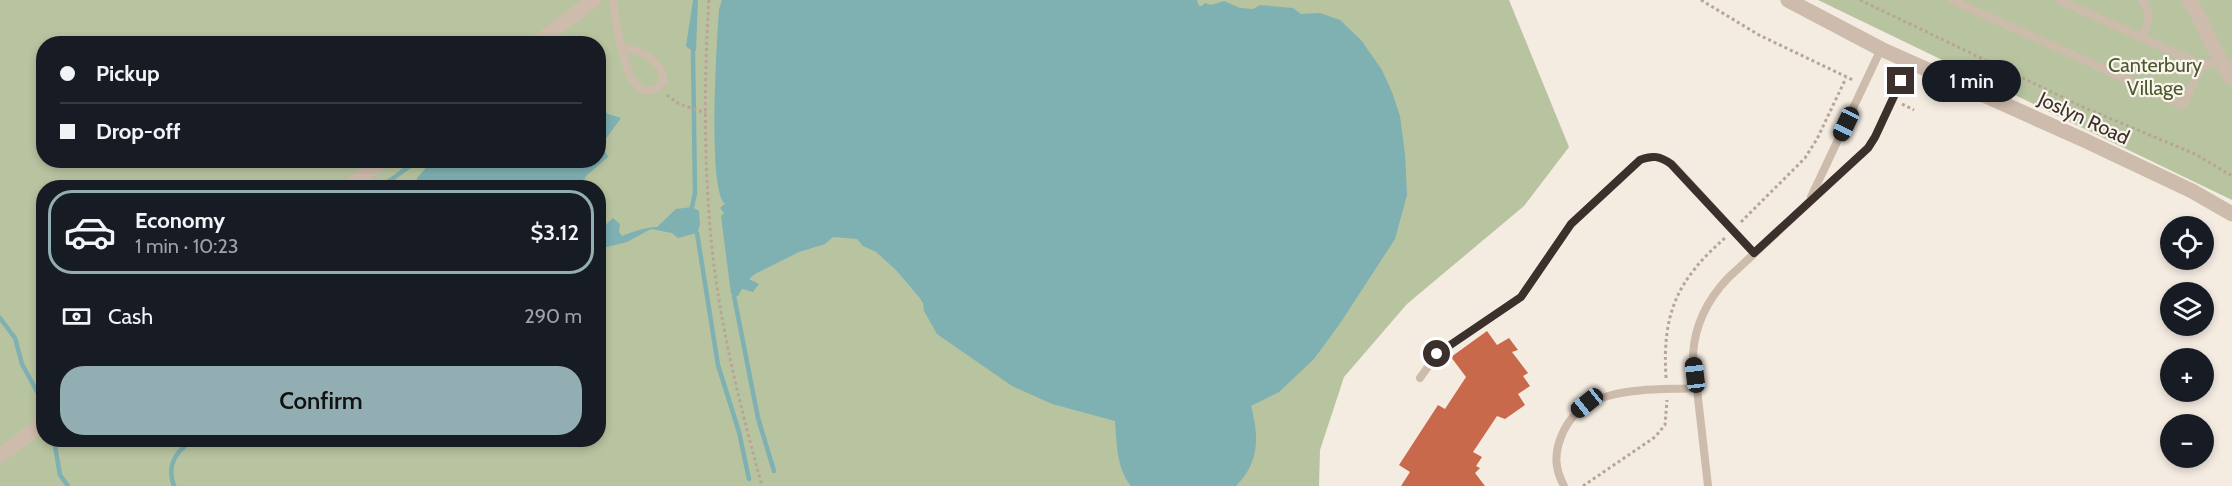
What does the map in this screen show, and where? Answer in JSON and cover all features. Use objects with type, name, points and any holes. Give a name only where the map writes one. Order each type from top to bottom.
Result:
[{"type":"street","points":[[546,36],[594,0]]},
{"type":"street","name":"Joslyn Road","points":[[1788,0],[1910,63],[2123,158],[2192,191],[2232,214]]},
{"type":"street","points":[[2189,0],[2200,17],[2221,63],[2232,78]]},
{"type":"street","points":[[358,180],[372,168]]},
{"type":"street","points":[[0,456],[36,428]]},
{"type":"lane","points":[[613,0],[624,60],[634,85],[650,92],[659,88],[664,80],[663,73],[654,58],[622,47]]},
{"type":"lane","points":[[2059,0],[2202,65],[2221,63]]},
{"type":"lane","points":[[2142,0],[2149,10],[2150,17],[2142,38]]},
{"type":"lane","points":[[1954,1],[2183,105],[2202,65]]},
{"type":"lane","points":[[1810,201],[1881,49]]},
{"type":"lane","points":[[1708,486],[1696,388],[1694,344],[1704,309],[1720,286],[1872,143],[1910,63]]},
{"type":"lane","points":[[1420,378],[1437,354],[1521,297],[1571,224],[1640,160],[1652,156],[1662,157],[1671,164],[1754,253]]},
{"type":"lane","points":[[1564,486],[1557,471],[1555,457],[1558,444],[1564,428],[1575,413],[1587,403],[1618,394],[1696,388]]},
{"type":"path","points":[[709,0],[706,152],[710,229],[734,372],[762,486]]},
{"type":"path","points":[[1701,0],[1750,30],[1864,85]]},
{"type":"path","points":[[1860,0],[2083,107],[2195,154],[2232,176]]},
{"type":"path","points":[[1740,222],[1805,158],[1817,139],[1846,78]]},
{"type":"path","points":[[659,88],[679,104],[706,113]]},
{"type":"path","points":[[1893,99],[1914,110]]},
{"type":"path","points":[[1666,376],[1664,350],[1666,329],[1677,297],[1700,261],[1725,239]]},
{"type":"path","points":[[1583,486],[1655,437],[1665,425],[1667,400]]},
{"type":"green space","points":[[0,0],[1509,0],[1569,147],[1524,206],[1407,304],[1344,377],[1320,450],[1319,486],[0,486]]},
{"type":"green space","name":"Canterbury Village","points":[[1818,0],[2232,0],[2232,200]]},
{"type":"water","points":[[693,0],[698,0],[696,51],[693,52],[686,46]]},
{"type":"water","points":[[722,0],[1197,0],[1199,6],[1224,1],[1240,8],[1253,9],[1260,5],[1293,8],[1301,14],[1320,13],[1340,20],[1361,40],[1382,70],[1400,116],[1407,195],[1395,239],[1314,359],[1279,392],[1251,406],[1256,448],[1250,468],[1236,486],[1131,486],[1120,463],[1115,421],[1052,404],[1012,386],[937,334],[919,297],[896,270],[857,239],[833,237],[825,244],[799,252],[755,274],[749,279],[759,284],[753,292],[742,289],[738,296],[731,294],[721,216],[724,213],[720,208],[725,204],[719,193],[716,171],[714,112],[719,9]]},
{"type":"water","points":[[606,112],[621,118],[606,139]]},
{"type":"water","points":[[426,168],[595,168],[584,180],[417,180]]},
{"type":"water","points":[[692,207],[699,211],[700,225],[697,233],[678,238],[672,233],[651,229],[627,242],[606,247],[606,224],[613,218],[620,224],[619,232],[622,236],[657,227],[676,209]]},
{"type":"building","points":[[1487,331],[1497,345],[1509,338],[1518,350],[1512,352],[1528,373],[1523,376],[1530,386],[1518,394],[1525,405],[1505,419],[1497,416],[1473,452],[1482,457],[1476,466],[1480,468],[1475,473],[1485,486],[1401,486],[1410,472],[1399,465],[1438,405],[1445,409],[1466,377],[1451,357]]},
{"type":"waterway","points":[[692,207],[695,193],[693,52]]},
{"type":"waterway","points":[[391,180],[407,168]]},
{"type":"waterway","points":[[697,233],[718,365],[739,432],[749,479]]},
{"type":"waterway","points":[[734,296],[758,418],[774,471]]},
{"type":"waterway","points":[[0,318],[15,338],[22,364],[36,390]]},
{"type":"waterway","points":[[55,447],[60,475],[68,486]]},
{"type":"waterway","points":[[174,486],[172,465],[177,454],[184,447]]},
{"type":"route","points":[[1437,354],[1521,297],[1571,224],[1640,160],[1652,156],[1662,157],[1671,164],[1754,253],[1868,148],[1901,81]]}]
